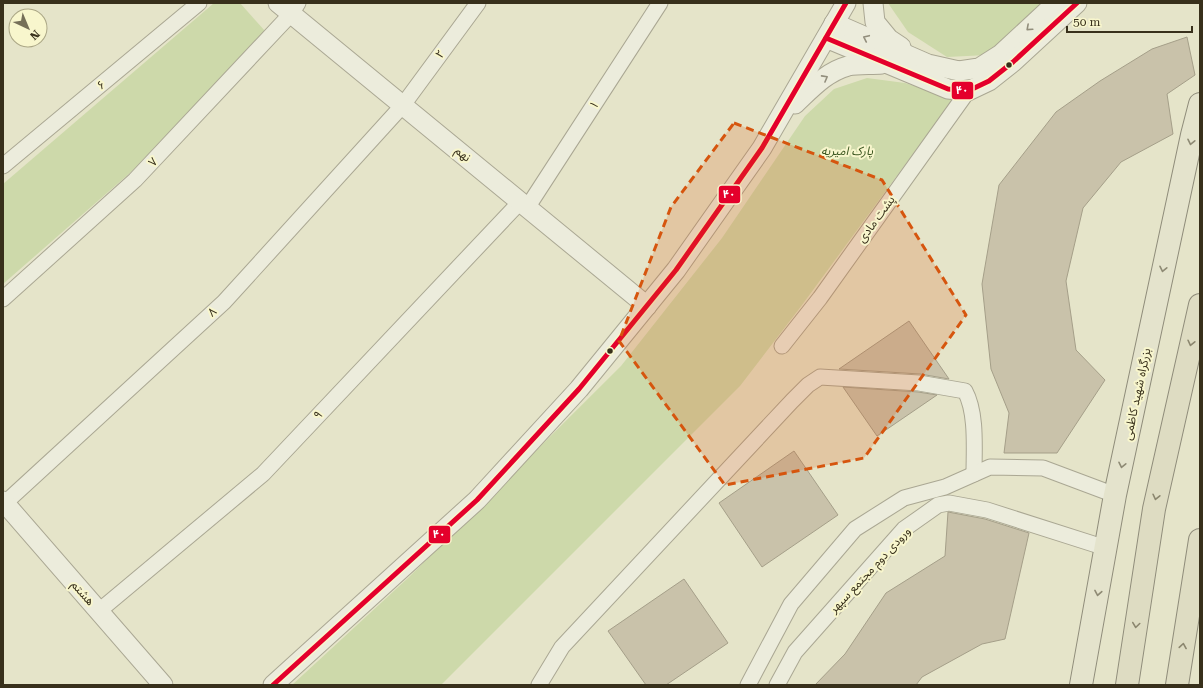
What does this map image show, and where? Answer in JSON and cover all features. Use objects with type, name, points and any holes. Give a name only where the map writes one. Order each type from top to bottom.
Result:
[{"type":"highway","points":[[1127,682],[1154,509],[1200,305]]},
{"type":"highway","points":[[1178,685],[1200,540]]},
{"type":"main road","name":"بزرگراه شهید کاظمی","points":[[1081,685],[1115,496],[1192,135],[1200,104]]},
{"type":"street","name":"۶","points":[[3,166],[199,3]]},
{"type":"street","name":"۲","points":[[403,105],[478,3]]},
{"type":"street","name":"۱","points":[[524,205],[660,3]]},
{"type":"street","points":[[762,148],[846,3]]},
{"type":"street","points":[[873,3],[875,22],[889,39],[928,64]]},
{"type":"street","points":[[830,31],[928,64],[959,71],[979,68],[1001,54],[1056,3]]},
{"type":"street","points":[[830,31],[888,64],[948,89],[968,91],[989,81],[1013,62],[1077,3]]},
{"type":"street","name":"نهم","points":[[289,7],[403,105],[647,306]]},
{"type":"street","name":"۷","points":[[3,299],[135,180],[289,7]]},
{"type":"street","points":[[273,685],[477,500],[579,389],[676,270],[795,104],[819,81],[848,66],[888,64]]},
{"type":"street","points":[[968,91],[971,69]]},
{"type":"street","name":"پشت مادی","points":[[782,346],[820,298],[968,91]]},
{"type":"street","name":"۸","points":[[4,502],[224,302],[403,105]]},
{"type":"street","name":"۹","points":[[99,611],[263,474],[524,205]]},
{"type":"street","points":[[539,685],[562,647],[792,401],[808,385],[820,377],[918,383],[965,391],[970,401],[972,413],[974,474]]},
{"type":"street","points":[[748,685],[791,604],[855,529],[904,498],[945,488],[990,467],[1044,468],[1115,496]]},
{"type":"street","name":"هشتم","points":[[4,502],[164,685]]},
{"type":"street","name":"ورودی دوم مجتمع سپهر","points":[[777,685],[795,652],[904,529],[938,506],[949,503],[987,510],[1106,548]]},
{"type":"highlighted area","points":[[734,123],[882,180],[966,315],[864,458],[725,485],[619,341],[671,207]]},
{"type":"green space","points":[[214,3],[240,3],[265,31],[131,172],[3,284],[3,184]]},
{"type":"green space","points":[[888,3],[1046,3],[987,55],[947,57],[908,32]]},
{"type":"green space","name":"پارک امیریه","points":[[867,78],[905,83],[954,98],[802,305],[740,386],[441,685],[292,685],[408,578],[621,366],[722,238],[805,116],[834,89]]},
{"type":"building","points":[[1187,37],[1195,75],[1167,94],[1173,134],[1121,162],[1083,208],[1066,281],[1076,350],[1105,380],[1057,453],[1004,453],[1009,413],[991,369],[982,284],[999,185],[1056,112],[1100,81],[1152,49]]},
{"type":"building","points":[[909,321],[949,379],[920,374],[839,369]]},
{"type":"building","points":[[843,387],[918,392],[937,395],[877,436]]},
{"type":"building","points":[[794,451],[838,515],[762,567],[719,503]]},
{"type":"building","points":[[948,512],[985,519],[1029,533],[1005,639],[982,644],[922,677],[916,685],[815,685],[845,654],[886,593],[945,556]]},
{"type":"building","points":[[684,579],[728,643],[666,685],[646,685],[608,631]]},
{"type":"transit line","name":"۴۰","points":[[273,685],[477,500],[579,389],[676,270],[762,148],[846,3]]},
{"type":"transit line","name":"۴۰","points":[[826,38],[948,89],[968,91],[989,81],[1013,62],[1077,3]]}]
